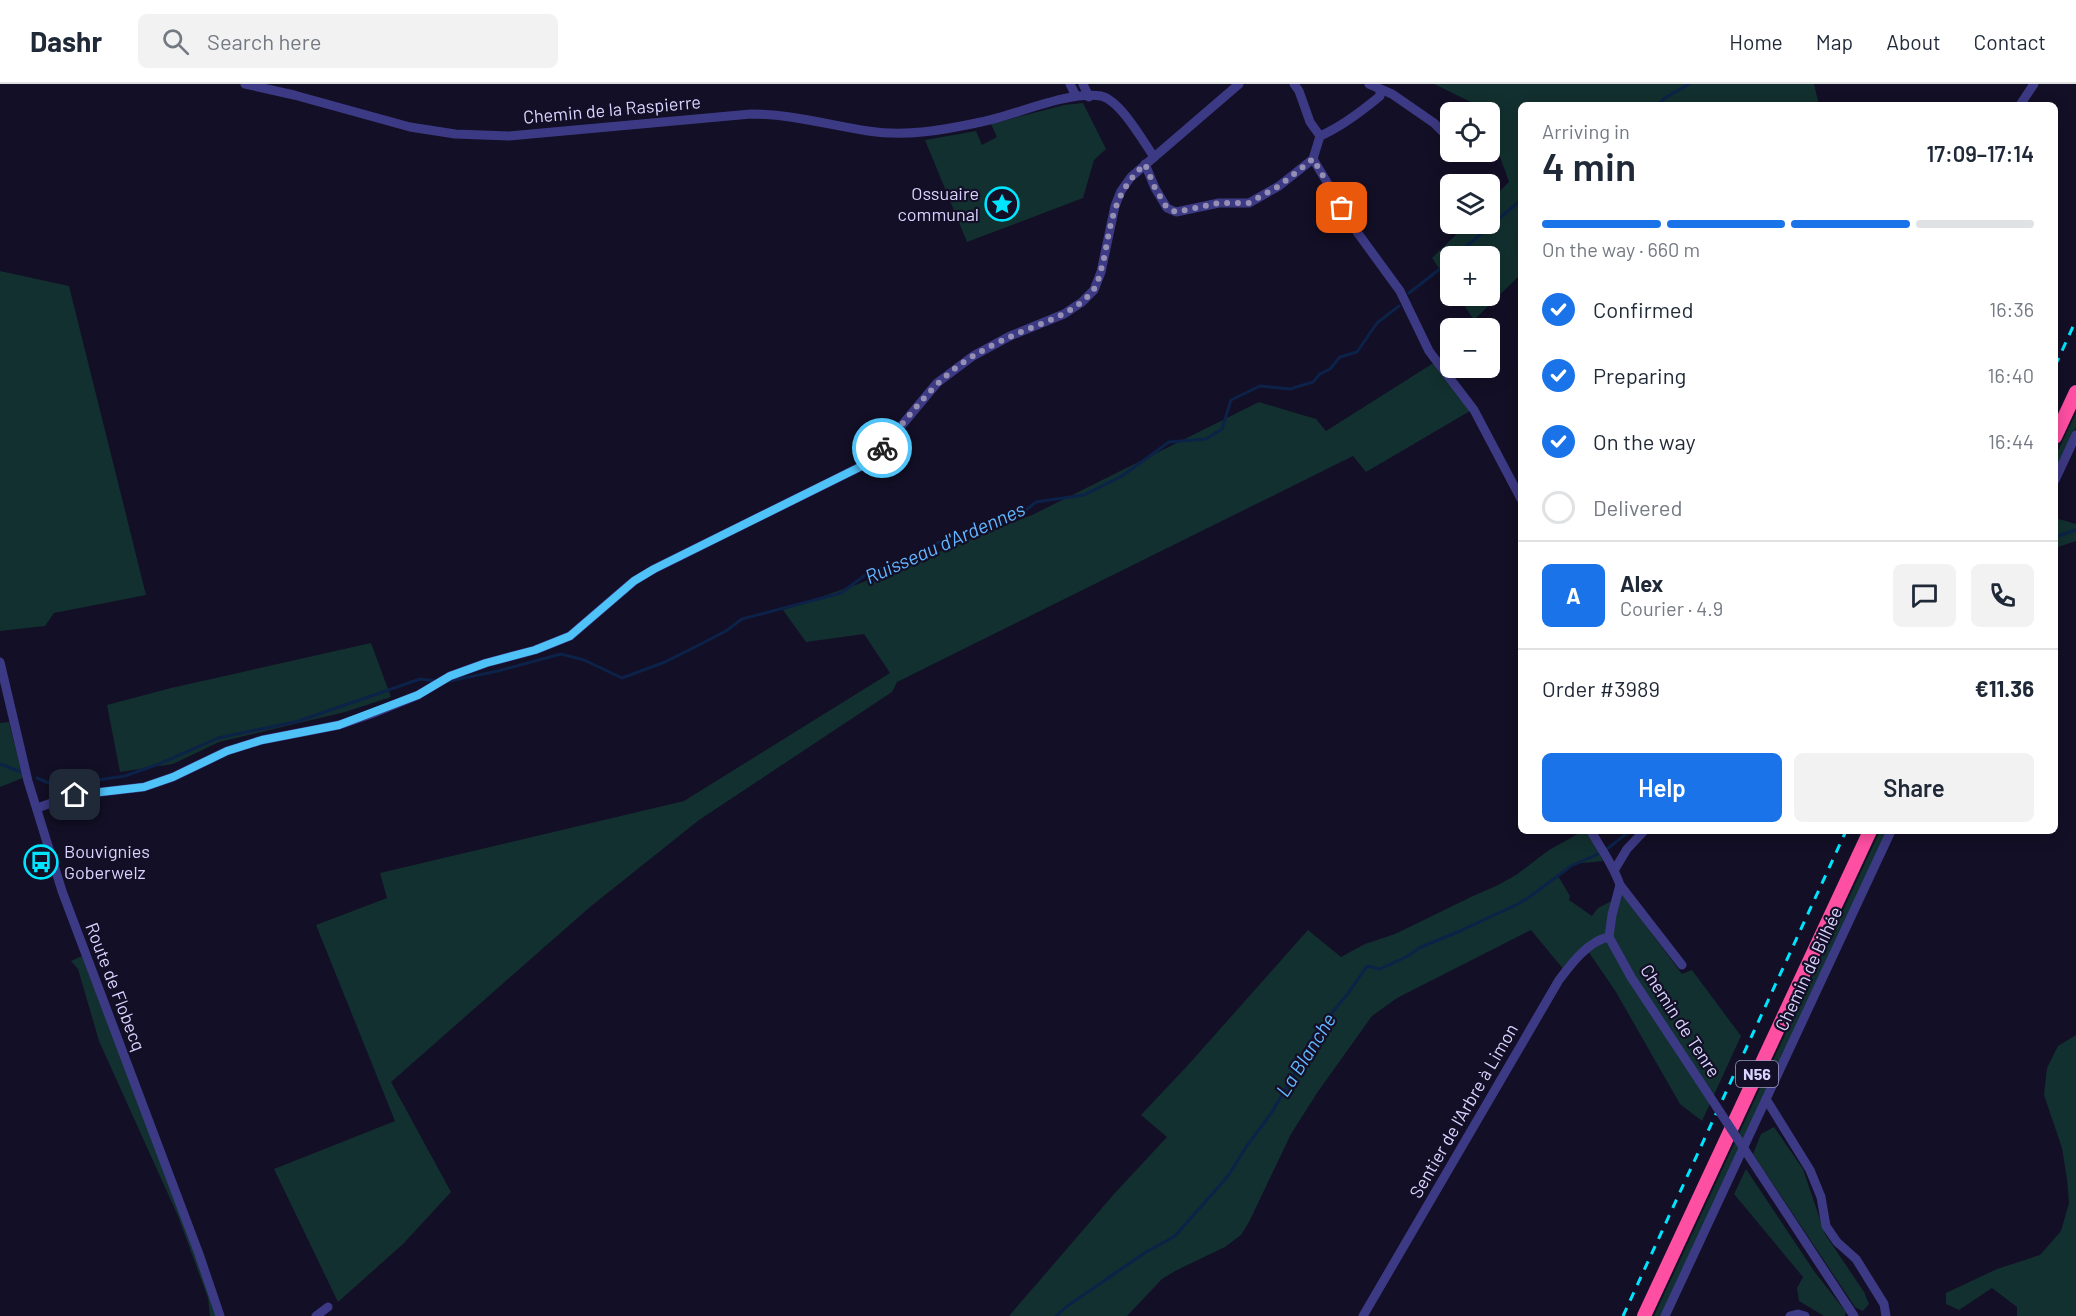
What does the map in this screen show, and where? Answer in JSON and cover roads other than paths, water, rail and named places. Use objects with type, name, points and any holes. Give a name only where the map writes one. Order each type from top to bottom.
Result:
[{"type":"highway","points":[[2058,431],[2076,392]]},
{"type":"highway","name":"N56","points":[[1644,1316],[1869,834]]},
{"type":"street","name":"Chemin de la Raspierre","points":[[245,84],[410,127],[455,134],[510,136],[751,114],[773,114],[869,131],[924,133],[984,122],[1076,96],[1101,96],[1112,101],[1154,157]]},
{"type":"street","points":[[1070,84],[1076,96]]},
{"type":"street","points":[[1083,84],[1089,97]]},
{"type":"street","points":[[37,808],[75,795],[144,787],[173,777],[227,751],[262,740],[339,725],[418,695],[450,676],[486,663],[535,650],[570,636],[634,581],[654,569],[872,461],[937,382],[973,356],[1010,336],[1064,314],[1082,302],[1094,290],[1101,272],[1111,221],[1118,199],[1131,177],[1239,84]]},
{"type":"street","points":[[1294,84],[1299,91],[1310,122],[1320,136]]},
{"type":"street","points":[[1369,84],[1392,94],[1440,129]]},
{"type":"street","points":[[2022,102],[2034,84]]},
{"type":"street","points":[[1145,164],[1167,208],[1176,212],[1219,203],[1249,203],[1279,186],[1313,159],[1320,136],[1371,104],[1380,96],[1380,90]]},
{"type":"street","points":[[1313,159],[1357,232],[1400,291],[1429,351],[1474,410],[1518,493]]},
{"type":"street","points":[[2058,474],[2076,435]]},
{"type":"street","name":"Route de Flobecq","points":[[0,662],[28,781],[62,891],[220,1316]]},
{"type":"street","name":"Chemin de Tenre","points":[[1593,834],[1606,859],[1615,869],[1620,885],[1682,965]]},
{"type":"street","points":[[1615,869],[1627,849],[1641,834]]},
{"type":"street","name":"Chemin de Bilhée","points":[[1665,1316],[1891,834]]},
{"type":"street","points":[[1609,937],[1620,885]]},
{"type":"street","name":"Chemin de Tenre","points":[[1609,937],[1631,977],[1854,1316]]},
{"type":"street","name":"Sentier de l'Arbre à Limon","points":[[1363,1316],[1559,980],[1591,944],[1601,938],[1609,937]]},
{"type":"street","points":[[1766,1099],[1810,1170],[1821,1197],[1826,1226],[1837,1242],[1856,1259],[1884,1304],[1886,1316]]},
{"type":"street","points":[[316,1316],[328,1307]]},
{"type":"street","points":[[1790,1316],[1798,1314],[1805,1316]]},
{"type":"waterway","name":"Ruisseau d'Ardennes","points":[[1661,102],[1689,84]]},
{"type":"waterway","name":"Ruisseau d'Ardennes","points":[[1467,246],[1518,203]]},
{"type":"waterway","name":"Ruisseau d'Ardennes","points":[[1409,293],[1440,269]]},
{"type":"waterway","name":"Ruisseau d'Ardennes","points":[[449,681],[561,654],[584,660],[622,678],[665,662],[726,631],[742,619],[841,593],[868,573],[918,555],[939,542],[954,541],[993,526],[1025,511],[1036,502],[1084,495],[1122,476],[1169,442],[1206,439],[1222,429],[1231,400],[1260,386],[1290,389],[1313,382],[1320,374],[1330,369],[1340,357],[1357,352],[1377,323],[1399,306]]},
{"type":"waterway","name":"La Blanche","points":[[2058,536],[2076,530]]},
{"type":"waterway","name":"Ruisseau d'Ardennes","points":[[37,778],[56,786],[125,776],[218,738],[299,721],[420,679],[435,681]]},
{"type":"waterway","name":"Ruisseau d'Ardennes","points":[[0,764],[21,772]]},
{"type":"waterway","points":[[1607,849],[1626,834]]},
{"type":"waterway","name":"La Blanche","points":[[1056,1316],[1146,1252],[1175,1236],[1228,1176],[1270,1115],[1303,1061],[1313,1036],[1367,966],[1380,969],[1408,956],[1419,948],[1518,904],[1571,866],[1598,854]]},
{"type":"railway","points":[[2058,359],[2076,320]]},
{"type":"railway","points":[[1623,1316],[1845,834]]},
{"type":"place","name":"Ossuaire communal","points":[[1002,204]]},
{"type":"place","name":"Bouvignies Goberwelz","points":[[41,862]]}]
